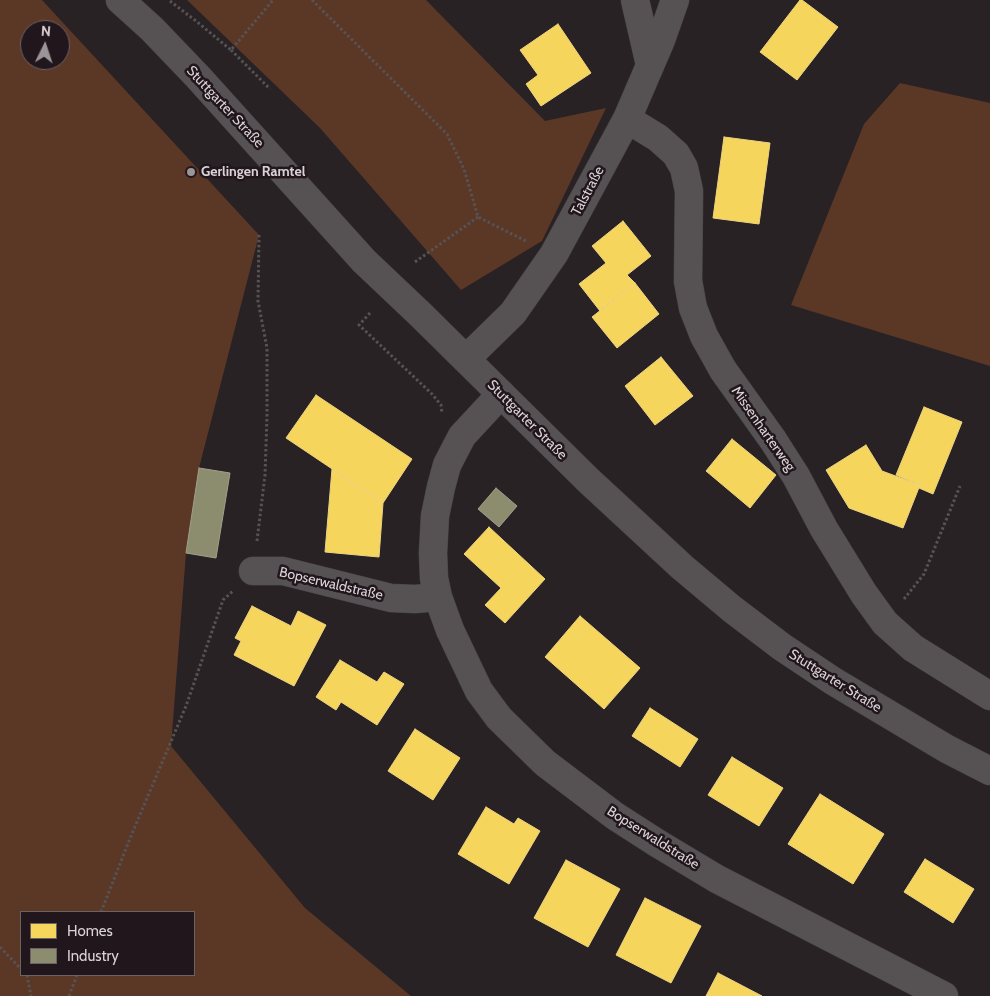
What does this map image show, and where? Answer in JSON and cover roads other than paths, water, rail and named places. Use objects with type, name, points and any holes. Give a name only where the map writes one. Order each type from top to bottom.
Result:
[{"type":"street","name":"Stuttgarter Straße","points":[[120,0],[152,29],[198,77],[364,261],[627,517],[732,609],[782,647],[833,681],[947,749],[990,771]]},
{"type":"street","points":[[636,0],[650,64]]},
{"type":"street","name":"Talstraße","points":[[466,359],[512,313],[554,254],[627,119],[672,12],[674,0]]},
{"type":"street","name":"Missenharterweg","points":[[627,119],[658,138],[676,154],[684,168],[688,191],[688,281],[693,308],[704,336],[723,370],[796,476],[824,529],[864,594],[885,623],[913,648],[990,696]]},
{"type":"street","name":"Bopserwaldstraße","points":[[501,394],[462,436],[447,465],[440,486],[435,516],[433,553],[434,578],[438,597],[450,630],[479,690],[499,718],[545,763],[615,816],[717,879],[944,996]]},
{"type":"street","name":"Bopserwaldstraße","points":[[253,571],[283,571],[391,598],[415,599],[438,597]]},
{"type":"place","name":"Gerlingen Ramtel","points":[[191,172]]}]
